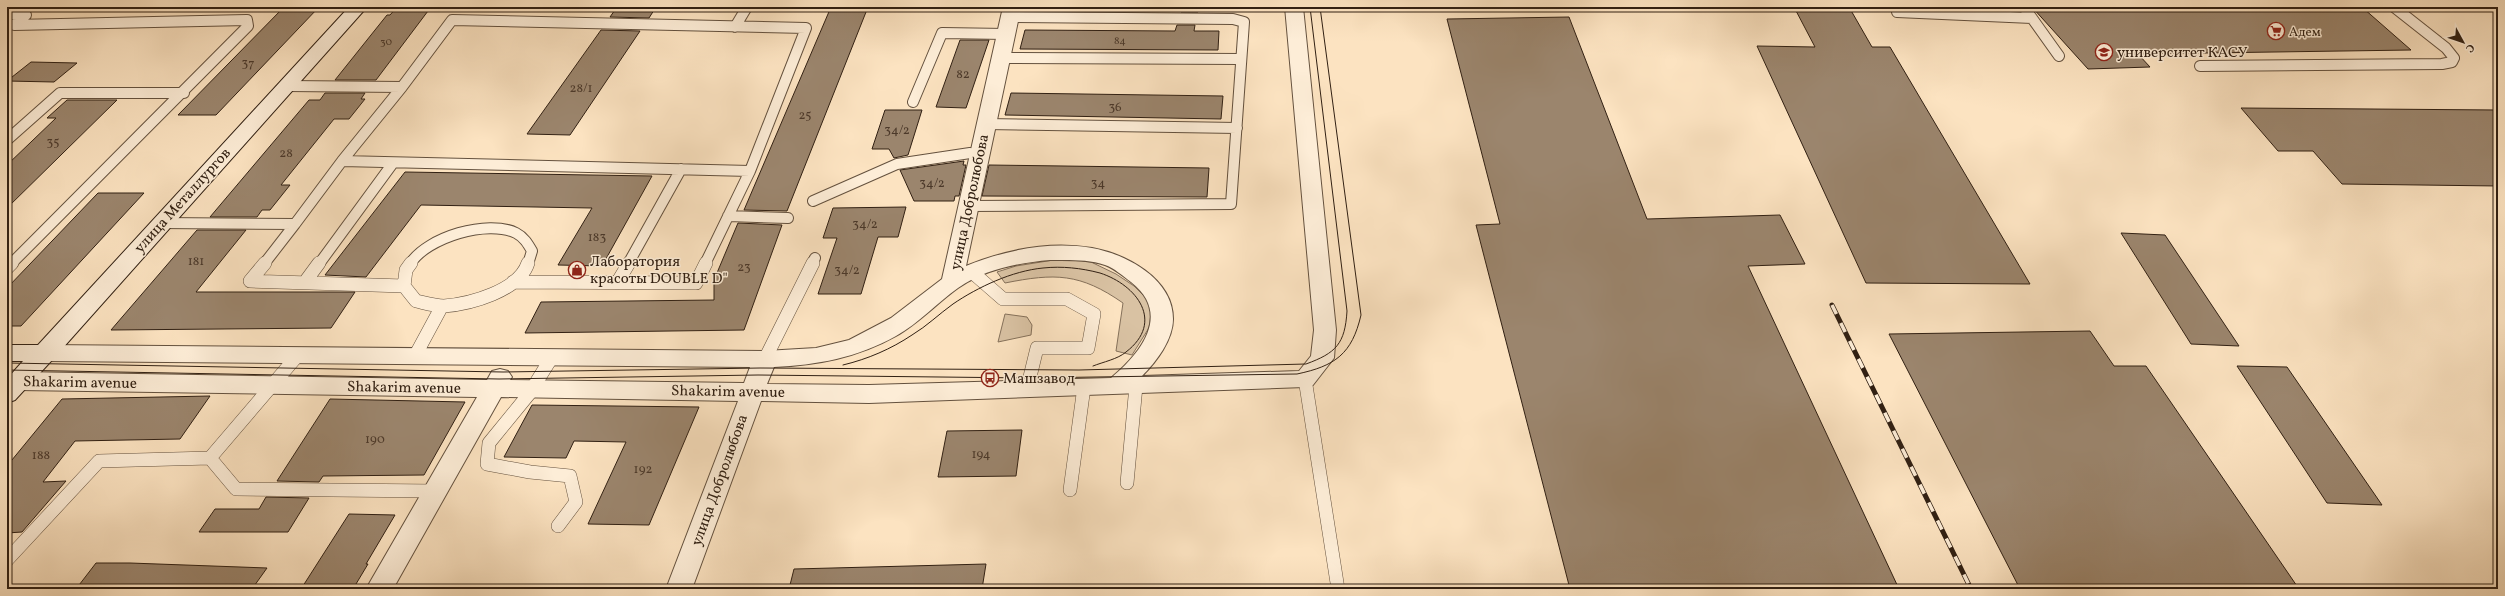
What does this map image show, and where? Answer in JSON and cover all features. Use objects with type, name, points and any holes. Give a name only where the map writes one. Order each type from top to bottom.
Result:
[{"type":"street","name":"улица Металлургов","points":[[11,386],[45,353],[160,223],[358,7]]},
{"type":"street","points":[[1294,7],[1325,330],[1322,358],[1305,379]]},
{"type":"street","name":"улица Добролюбова","points":[[678,589],[765,358],[813,357],[846,349],[884,332],[926,304],[962,277],[969,206],[1009,19]]},
{"type":"street","points":[[962,277],[1015,256],[1084,254],[1111,259],[1151,287],[1163,316],[1158,339],[1126,386]]},
{"type":"street","name":"Shakarim avenue","points":[[7,353],[765,358]]},
{"type":"street","points":[[379,589],[512,357]]},
{"type":"street","name":"Shakarim avenue","points":[[11,386],[274,385],[869,394],[1305,379]]},
{"type":"lane","points":[[735,27],[746,7]]},
{"type":"lane","points":[[1212,19],[1214,7]]},
{"type":"lane","points":[[2024,7],[2059,56]]},
{"type":"lane","points":[[2200,66],[2442,64],[2452,62],[2454,58],[2446,48],[2394,7]]},
{"type":"lane","points":[[1897,12],[2032,18]]},
{"type":"lane","points":[[7,14],[26,15],[14,25],[247,20],[248,26],[184,93],[7,268]]},
{"type":"lane","points":[[913,102],[942,33],[1009,19],[1233,19],[1244,22],[1231,204],[969,206]]},
{"type":"lane","points":[[404,286],[250,281],[402,87],[452,20],[806,28],[750,171],[696,283],[512,282]]},
{"type":"lane","points":[[1001,58],[1241,59]]},
{"type":"lane","points":[[287,86],[402,87]]},
{"type":"lane","points":[[7,140],[60,93],[184,93]]},
{"type":"lane","points":[[986,124],[1237,128]]},
{"type":"lane","points":[[813,201],[896,164],[970,153]]},
{"type":"lane","points":[[342,162],[750,171]]},
{"type":"lane","points":[[305,282],[393,163]]},
{"type":"lane","points":[[617,283],[681,170]]},
{"type":"lane","points":[[728,216],[788,218]]},
{"type":"lane","points":[[160,223],[295,224]]},
{"type":"lane","points":[[490,228],[512,230],[526,238],[532,251],[527,267],[512,282],[496,293],[476,301],[442,306],[416,301],[404,286],[406,270],[419,254],[440,241],[465,231],[490,228]]},
{"type":"lane","points":[[765,358],[815,258]]},
{"type":"lane","points":[[962,277],[1003,299],[1067,299],[1094,314],[1088,348],[1037,348],[1027,389]]},
{"type":"lane","points":[[415,356],[442,306]]},
{"type":"lane","points":[[7,560],[13,546],[100,461],[210,458],[274,385],[298,355]]},
{"type":"lane","points":[[552,357],[532,389],[489,443],[487,464],[530,472],[570,476],[576,502],[558,526]]},
{"type":"lane","points":[[1305,379],[1338,589]]},
{"type":"lane","points":[[1126,386],[1127,484]]},
{"type":"lane","points":[[1070,490],[1084,387]]},
{"type":"lane","points":[[210,458],[236,489],[435,491]]},
{"type":"shaded area","points":[[1060,259],[1091,262],[1116,274],[1134,286],[1149,301],[1152,323],[1132,355],[1116,351],[1123,303],[1108,293],[1080,281],[1067,278],[1038,278],[1005,283],[997,272],[1016,266]]},
{"type":"shaded area","points":[[1005,314],[1027,317],[1032,325],[1031,335],[998,342]]},
{"type":"building","points":[[284,7],[319,7],[216,115],[178,115]]},
{"type":"building","points":[[397,7],[431,7],[376,80],[335,80],[387,15],[390,15]]},
{"type":"building","points":[[617,7],[656,7],[649,18],[610,17]]},
{"type":"building","points":[[831,7],[868,7],[787,211],[744,210]]},
{"type":"building","points":[[1183,7],[1199,7],[1198,12],[1181,12]]},
{"type":"building","points":[[1794,7],[1849,7],[1872,47],[1890,47],[2030,284],[1866,283],[1757,46],[1815,47]]},
{"type":"building","name":"Адем","points":[[2032,7],[2154,7],[2158,11],[2363,8],[2411,50],[2138,54],[2150,67],[2088,69]]},
{"type":"building","points":[[1569,17],[1647,219],[1780,215],[1805,264],[1748,266],[1899,589],[1570,589],[1476,225],[1500,224],[1447,19]]},
{"type":"building","points":[[1177,25],[1195,25],[1194,31],[1219,31],[1218,50],[1020,49],[1025,30],[1175,31]]},
{"type":"building","points":[[601,30],[640,31],[570,135],[527,134]]},
{"type":"building","points":[[960,40],[989,40],[966,108],[936,107]]},
{"type":"building","points":[[31,62],[77,63],[54,82],[7,81]]},
{"type":"building","points":[[325,93],[365,93],[361,99],[365,99],[349,119],[334,119],[281,185],[290,185],[270,210],[262,210],[257,217],[210,217],[309,100],[320,100]]},
{"type":"building","points":[[1011,93],[1223,96],[1221,119],[1005,115]]},
{"type":"building","points":[[67,100],[117,100],[7,208],[7,165],[56,118],[47,118]]},
{"type":"building","points":[[2241,108],[2498,110],[2498,186],[2342,184],[2313,151],[2278,151]]},
{"type":"building","points":[[885,110],[922,110],[908,155],[894,158],[889,149],[872,149]]},
{"type":"building","points":[[964,161],[963,165],[966,165],[959,196],[955,196],[954,201],[914,201],[900,170]]},
{"type":"building","points":[[989,165],[1209,168],[1207,197],[982,196]]},
{"type":"building","points":[[405,172],[652,176],[602,266],[558,265],[592,208],[421,205],[366,277],[325,275]]},
{"type":"building","points":[[98,193],[144,193],[21,326],[7,326],[7,288]]},
{"type":"building","points":[[906,207],[898,237],[878,237],[861,294],[818,294],[837,238],[823,238],[833,208]]},
{"type":"building","points":[[738,223],[782,225],[744,330],[525,333],[541,302],[714,300],[714,280]]},
{"type":"building","points":[[197,230],[246,230],[196,292],[355,292],[331,328],[111,330]]},
{"type":"building","points":[[2121,233],[2165,235],[2239,346],[2191,344]]},
{"type":"building","points":[[2090,331],[2114,366],[2146,366],[2299,589],[2020,589],[1889,334]]},
{"type":"building","points":[[2237,366],[2287,367],[2382,505],[2327,503]]},
{"type":"building","points":[[210,396],[180,439],[75,441],[43,482],[66,481],[22,532],[7,533],[7,466],[62,399]]},
{"type":"building","points":[[330,399],[465,402],[424,475],[323,476],[319,482],[277,481]]},
{"type":"building","points":[[532,405],[699,407],[649,525],[588,524],[626,442],[574,441],[566,458],[504,457]]},
{"type":"building","points":[[1022,430],[1016,476],[938,477],[947,431]]},
{"type":"building","points":[[266,497],[309,498],[288,532],[199,532],[215,509],[259,509]]},
{"type":"building","points":[[349,514],[395,515],[353,589],[301,589]]},
{"type":"building","points":[[96,563],[267,568],[252,589],[76,589]]},
{"type":"building","points":[[986,564],[982,589],[789,589],[794,569]]},
{"type":"tram line","points":[[7,363],[503,372],[760,368],[1079,370],[1306,364],[1325,356],[1337,346],[1344,332],[1347,311],[1310,7]]},
{"type":"tram line","points":[[7,370],[499,379],[758,375],[1029,378],[1297,374],[1310,371],[1332,362],[1347,349],[1353,340],[1361,315],[1320,7]]},
{"type":"tram line","points":[[843,365],[870,357],[896,345],[923,328],[953,304],[984,286],[1019,272],[1057,267],[1100,273],[1125,286],[1135,295],[1142,306],[1145,317],[1144,329],[1138,340],[1123,354],[1093,366]]},
{"type":"railway","points":[[1832,305],[1971,589]]},
{"type":"place","name":"Адем","points":[[2276,31]]},
{"type":"place","name":"университет КАСУ","points":[[2104,52]]},
{"type":"place","name":"Лаборатория красоты DOUBLE D\"","points":[[577,270]]},
{"type":"place","name":"Машзавод","points":[[990,378]]}]
